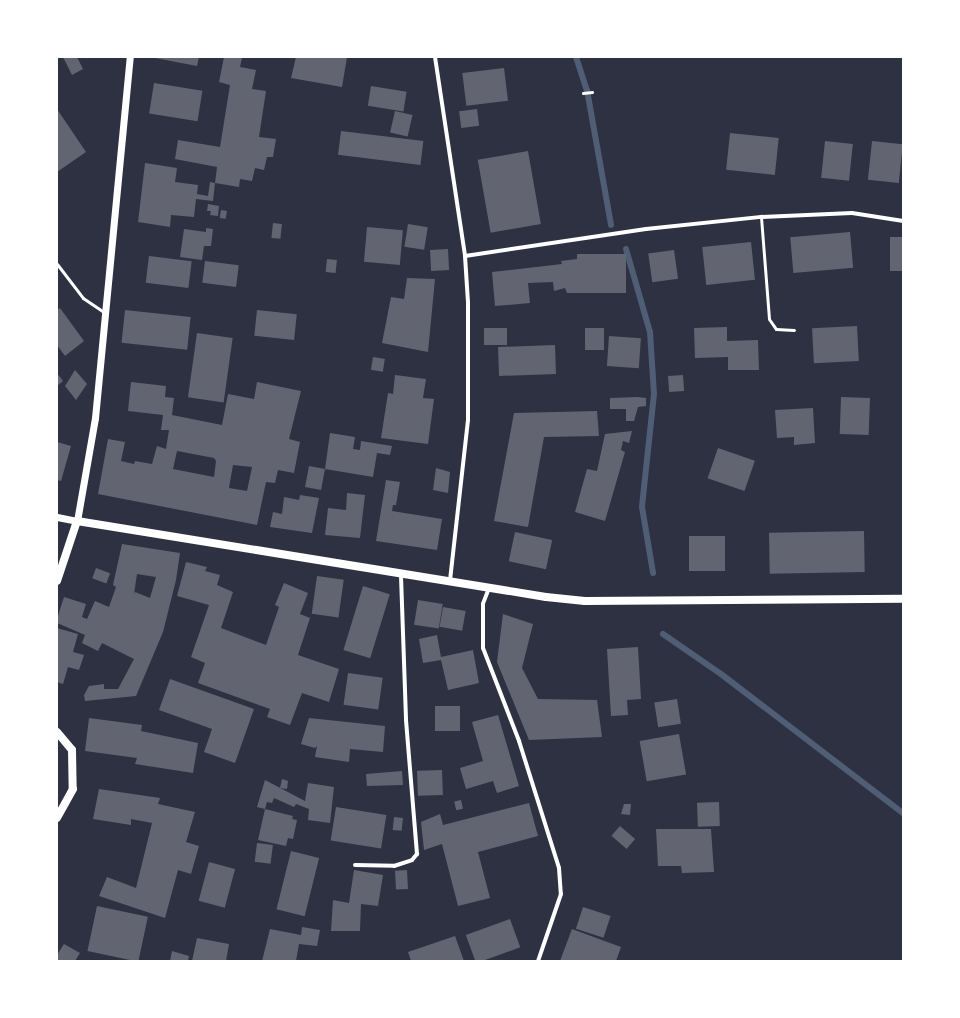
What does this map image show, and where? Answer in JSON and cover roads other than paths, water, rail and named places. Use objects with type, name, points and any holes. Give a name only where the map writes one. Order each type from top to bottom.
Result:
[{"type":"main road","points":[[57,581],[77,521],[450,582],[586,601],[903,600]]},
{"type":"main road","points":[[57,732],[72,750],[73,789],[57,818]]},
{"type":"street","points":[[57,517],[77,521],[96,418],[130,57]]},
{"type":"street","points":[[435,57],[465,256],[468,420],[450,582]]},
{"type":"street","points":[[465,256],[646,229],[761,217],[852,213],[903,221]]},
{"type":"street","points":[[355,865],[394,866],[412,860],[417,854],[406,719],[401,574]]},
{"type":"street","points":[[489,588],[483,604],[483,648],[519,741],[559,868],[561,894],[538,961]]},
{"type":"lane","points":[[761,217],[769,319],[776,329],[794,330]]},
{"type":"lane","points":[[57,264],[83,298],[105,313]]},
{"type":"waterway","points":[[576,57],[587,90],[611,225]]},
{"type":"waterway","points":[[626,249],[650,332],[654,394],[642,507],[653,573]]},
{"type":"waterway","points":[[663,634],[721,674],[903,813]]}]
